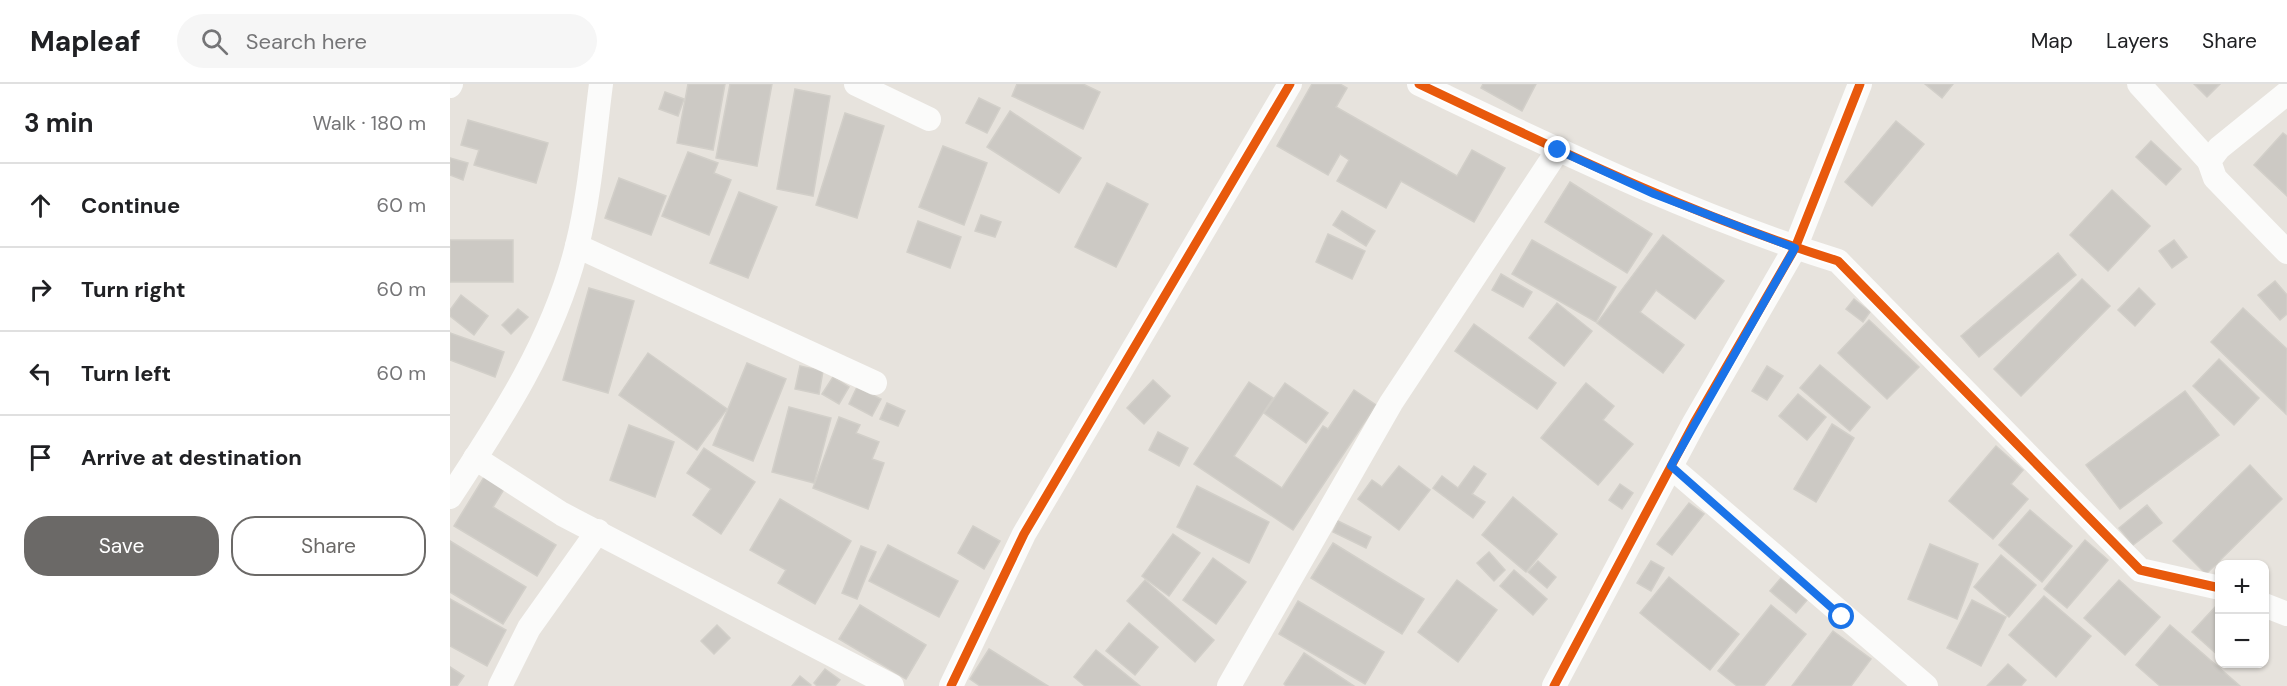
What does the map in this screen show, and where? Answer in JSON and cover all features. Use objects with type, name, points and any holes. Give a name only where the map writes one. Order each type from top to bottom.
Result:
[{"type":"street","points":[[450,497],[509,408],[551,326],[577,246],[601,84]]},
{"type":"street","points":[[856,84],[929,119]]},
{"type":"street","points":[[951,686],[1024,534],[1290,84]]},
{"type":"street","points":[[1419,84],[1654,194],[1795,248],[1838,261],[2140,570],[2215,587]]},
{"type":"street","points":[[1554,686],[1671,466],[1795,248],[1860,84]]},
{"type":"street","points":[[2139,84],[2209,161],[2215,178],[2287,252]]},
{"type":"street","points":[[2209,161],[2219,148],[2287,93]]},
{"type":"street","points":[[1229,686],[1391,403],[1558,150]]},
{"type":"street","points":[[577,246],[874,383]]},
{"type":"street","points":[[475,458],[562,514],[892,686]]},
{"type":"street","points":[[1671,466],[1926,686]]},
{"type":"street","points":[[500,686],[529,628],[598,531]]},
{"type":"street","points":[[2269,607],[2287,614]]},
{"type":"building","points":[[688,84],[725,84],[713,150],[677,143]]},
{"type":"building","points":[[730,84],[772,84],[757,166],[716,158]]},
{"type":"building","points":[[1017,84],[1083,84],[1100,92],[1083,129],[1012,96]]},
{"type":"building","points":[[1312,84],[1340,84],[1347,88],[1336,107],[1457,176],[1472,150],[1505,168],[1474,222],[1401,181],[1386,208],[1337,181],[1349,160],[1340,154],[1328,175],[1277,146]]},
{"type":"building","points":[[1483,84],[1536,84],[1522,111],[1481,88]]},
{"type":"building","points":[[1925,84],[1953,84],[1942,98]]},
{"type":"building","points":[[2194,84],[2220,84],[2207,97]]},
{"type":"building","points":[[795,89],[830,96],[813,196],[777,189]]},
{"type":"building","points":[[665,92],[684,99],[678,116],[659,109]]},
{"type":"building","points":[[979,98],[1000,108],[987,133],[966,123]]},
{"type":"building","points":[[1010,111],[1081,158],[1059,193],[987,147]]},
{"type":"building","points":[[845,113],[884,126],[857,218],[816,205]]},
{"type":"building","points":[[468,120],[548,143],[536,183],[474,165],[479,150],[461,145]]},
{"type":"building","points":[[1896,121],[1924,144],[1872,206],[1845,182]]},
{"type":"building","points":[[2283,133],[2287,136],[2287,196],[2254,165]]},
{"type":"building","points":[[2151,141],[2181,169],[2166,185],[2136,157]]},
{"type":"building","points":[[943,146],[987,163],[964,225],[919,207]]},
{"type":"building","points":[[688,152],[718,163],[714,173],[731,180],[709,235],[662,216]]},
{"type":"building","points":[[450,158],[468,163],[463,180],[450,175]]},
{"type":"building","points":[[619,178],[666,196],[651,235],[605,218]]},
{"type":"building","points":[[1570,182],[1652,234],[1627,273],[1545,222]]},
{"type":"building","points":[[1107,183],[1148,204],[1116,267],[1075,247]]},
{"type":"building","points":[[2112,190],[2150,226],[2108,271],[2070,235]]},
{"type":"building","points":[[739,192],[777,207],[748,278],[710,263]]},
{"type":"building","points":[[1342,211],[1375,231],[1366,246],[1333,225]]},
{"type":"building","points":[[981,215],[1001,222],[995,237],[975,231]]},
{"type":"building","points":[[918,221],[961,237],[950,268],[907,252]]},
{"type":"building","points":[[1328,234],[1365,251],[1352,279],[1316,262]]},
{"type":"building","points":[[1663,235],[1724,281],[1695,319],[1656,290],[1640,312],[1684,345],[1663,373],[1597,323]]},
{"type":"building","points":[[450,240],[513,240],[513,282],[450,282]]},
{"type":"building","points":[[1532,240],[1616,287],[1596,322],[1512,274]]},
{"type":"building","points":[[2174,240],[2187,257],[2172,268],[2159,251]]},
{"type":"building","points":[[2058,253],[2076,275],[1979,357],[1961,336]]},
{"type":"building","points":[[1501,274],[1532,292],[1523,307],[1492,290]]},
{"type":"building","points":[[2082,279],[2110,306],[2021,396],[1994,369]]},
{"type":"building","points":[[2275,281],[2287,295],[2287,314],[2280,320],[2258,295]]},
{"type":"building","points":[[589,288],[634,301],[608,393],[563,380]]},
{"type":"building","points":[[2139,288],[2155,304],[2135,326],[2118,310]]},
{"type":"building","points":[[461,295],[488,316],[474,335],[450,316],[450,310]]},
{"type":"building","points":[[1854,299],[1870,312],[1863,322],[1846,309]]},
{"type":"building","points":[[1557,303],[1592,331],[1564,366],[1529,338]]},
{"type":"building","points":[[2243,308],[2287,349],[2286,414],[2211,342]]},
{"type":"building","points":[[518,309],[528,317],[511,334],[502,325]]},
{"type":"building","points":[[1869,320],[1919,367],[1887,399],[1838,353]]},
{"type":"building","points":[[1474,324],[1556,383],[1537,409],[1455,351]]},
{"type":"building","points":[[450,333],[504,352],[495,377],[450,360]]},
{"type":"building","points":[[648,353],[727,409],[697,450],[619,395]]},
{"type":"building","points":[[2219,359],[2259,398],[2234,425],[2193,386]]},
{"type":"building","points":[[747,363],[786,379],[753,461],[713,445]]},
{"type":"building","points":[[1820,365],[1870,407],[1850,431],[1800,388]]},
{"type":"building","points":[[800,366],[823,371],[819,394],[795,389]]},
{"type":"building","points":[[1767,366],[1783,376],[1767,400],[1752,391]]},
{"type":"building","points":[[833,377],[849,387],[839,404],[822,394]]},
{"type":"building","points":[[1153,380],[1170,396],[1144,424],[1127,408]]},
{"type":"building","points":[[1249,382],[1273,398],[1234,456],[1282,488],[1323,426],[1328,429],[1354,390],[1376,405],[1293,530],[1194,464]]},
{"type":"building","points":[[1285,383],[1328,413],[1306,443],[1264,413]]},
{"type":"building","points":[[1586,383],[1614,406],[1603,420],[1633,444],[1598,485],[1541,438]]},
{"type":"building","points":[[857,387],[881,399],[872,416],[849,404]]},
{"type":"building","points":[[2185,391],[2219,435],[2120,509],[2086,465]]},
{"type":"building","points":[[1798,394],[1826,417],[1807,440],[1779,416]]},
{"type":"building","points":[[887,403],[905,411],[898,426],[880,419]]},
{"type":"building","points":[[789,407],[831,418],[814,483],[772,472]]},
{"type":"building","points":[[839,417],[860,425],[856,433],[879,442],[872,459],[884,463],[868,509],[813,488]]},
{"type":"building","points":[[1832,424],[1854,438],[1816,502],[1794,489]]},
{"type":"building","points":[[629,425],[674,442],[655,497],[610,480]]},
{"type":"building","points":[[1158,432],[1188,448],[1179,466],[1149,450]]},
{"type":"building","points":[[1996,446],[2023,470],[2011,484],[2028,499],[1993,539],[1949,501]]},
{"type":"building","points":[[704,448],[755,482],[721,534],[693,515],[711,489],[687,473]]},
{"type":"building","points":[[2250,465],[2282,499],[2220,560],[2215,560],[2215,565],[2206,574],[2173,541]]},
{"type":"building","points":[[1399,466],[1430,490],[1399,530],[1358,499],[1372,480],[1382,487]]},
{"type":"building","points":[[1474,466],[1486,474],[1472,494],[1485,502],[1473,518],[1433,488],[1442,476],[1458,488]]},
{"type":"building","points":[[486,474],[506,486],[493,507],[556,545],[537,576],[454,526]]},
{"type":"building","points":[[1620,484],[1633,493],[1622,509],[1609,500]]},
{"type":"building","points":[[1197,486],[1269,522],[1249,563],[1177,527]]},
{"type":"building","points":[[1513,497],[1557,534],[1526,572],[1482,535]]},
{"type":"building","points":[[780,499],[851,541],[815,604],[778,583],[786,570],[750,550]]},
{"type":"building","points":[[1689,503],[1704,514],[1672,555],[1657,544]]},
{"type":"building","points":[[2147,505],[2162,523],[2133,545],[2119,528]]},
{"type":"building","points":[[2030,510],[2072,546],[2042,582],[1999,545]]},
{"type":"building","points":[[1338,521],[1371,537],[1366,548],[1333,532]]},
{"type":"building","points":[[973,526],[1000,541],[984,569],[958,553]]},
{"type":"building","points":[[1173,534],[1200,553],[1169,596],[1142,576]]},
{"type":"building","points":[[2085,540],[2108,560],[2067,608],[2044,589]]},
{"type":"building","points":[[450,541],[526,587],[503,624],[450,592]]},
{"type":"building","points":[[1333,543],[1424,599],[1402,634],[1311,578]]},
{"type":"building","points":[[1930,544],[1978,564],[1957,619],[1908,599]]},
{"type":"building","points":[[888,545],[958,581],[939,617],[869,581]]},
{"type":"building","points":[[861,546],[876,552],[857,599],[842,593]]},
{"type":"building","points":[[1489,552],[1505,570],[1494,581],[1477,563]]},
{"type":"building","points":[[2001,555],[2036,585],[2009,617],[1974,587]]},
{"type":"building","points":[[1213,558],[1246,582],[1216,624],[1183,600]]},
{"type":"building","points":[[1538,561],[1556,577],[1547,588],[1528,572]]},
{"type":"building","points":[[1651,561],[1664,568],[1651,591],[1637,583]]},
{"type":"building","points":[[1514,570],[1547,599],[1533,615],[1500,586]]},
{"type":"building","points":[[1669,577],[1739,634],[1710,670],[1640,613]]},
{"type":"building","points":[[1781,578],[1807,600],[1796,613],[1770,591]]},
{"type":"building","points":[[1145,580],[1214,640],[1195,662],[1127,601]]},
{"type":"building","points":[[1457,580],[1497,610],[1458,662],[1418,632]]},
{"type":"building","points":[[2119,580],[2160,617],[2125,655],[2084,618]]},
{"type":"building","points":[[2044,596],[2091,636],[2056,677],[2009,635]]},
{"type":"building","points":[[450,599],[506,630],[487,666],[450,646]]},
{"type":"building","points":[[1972,600],[2006,617],[1981,666],[1947,648]]},
{"type":"building","points":[[1298,601],[1384,652],[1365,684],[1279,634]]},
{"type":"building","points":[[860,605],[926,645],[906,679],[839,639]]},
{"type":"building","points":[[1771,605],[1806,634],[1764,686],[1737,686],[1718,671]]},
{"type":"building","points":[[2215,607],[2215,653],[2192,632]]},
{"type":"building","points":[[1129,623],[1158,647],[1135,675],[1106,651]]},
{"type":"building","points":[[717,625],[730,638],[714,654],[701,641]]},
{"type":"building","points":[[2170,625],[2215,664],[2215,668],[2219,668],[2240,686],[2160,686],[2136,665]]},
{"type":"building","points":[[1833,631],[1871,659],[1851,686],[1792,686]]},
{"type":"building","points":[[989,649],[1048,686],[980,686],[970,679]]},
{"type":"building","points":[[1096,650],[1140,686],[1085,686],[1074,677]]},
{"type":"building","points":[[1304,653],[1354,686],[1286,686],[1284,684]]},
{"type":"building","points":[[2008,664],[2026,680],[2021,686],[1987,686]]},
{"type":"building","points":[[450,667],[464,676],[457,686],[450,686]]},
{"type":"building","points":[[825,669],[840,680],[835,686],[817,686],[814,683]]},
{"type":"building","points":[[800,676],[811,685],[792,686]]},
{"type":"cycle path","points":[[951,686],[1024,534],[1290,84]]},
{"type":"cycle path","points":[[1419,84],[1574,157],[1678,202],[1731,224],[1838,261],[2140,570],[2215,587]]},
{"type":"cycle path","points":[[1554,686],[1694,423],[1795,248],[1860,84]]},
{"type":"route","points":[[1558,150],[1654,194],[1795,248],[1671,466],[1842,617]]}]
